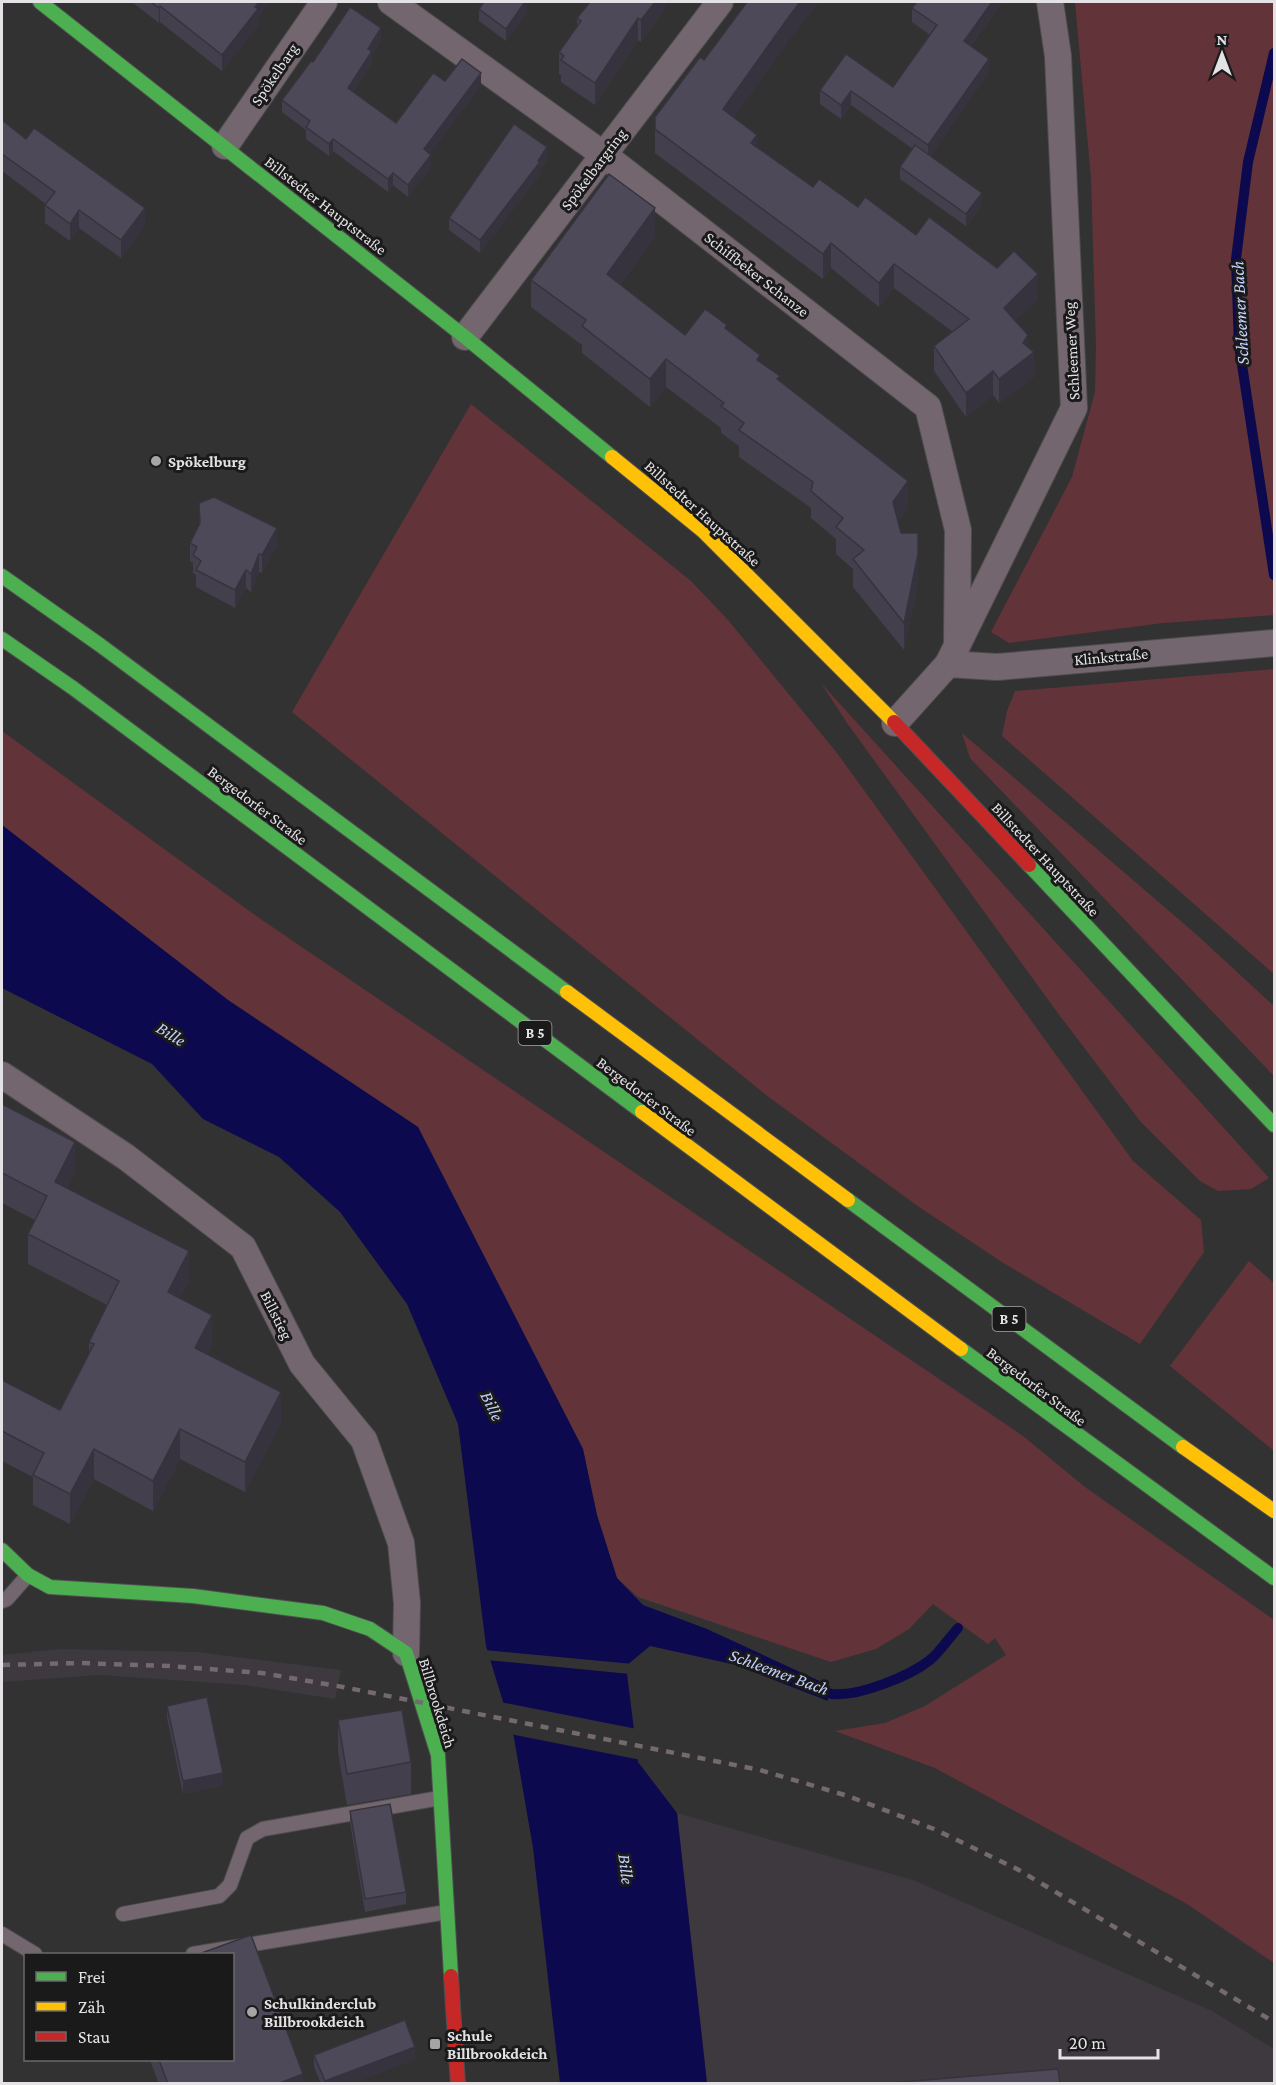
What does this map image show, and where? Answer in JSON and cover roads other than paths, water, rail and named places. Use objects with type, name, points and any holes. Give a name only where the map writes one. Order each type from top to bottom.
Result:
[{"type":"main road","name":"Billstedter Hauptstraße","points":[[40,2],[465,337],[702,531],[895,723],[1275,1125]]},
{"type":"main road","name":"B 5","points":[[2,576],[110,652],[1136,1414],[1275,1511]]},
{"type":"main road","name":"Bergedorfer Straße","points":[[2,639],[73,688],[1058,1422],[1275,1578]]},
{"type":"main road","name":"Billbrookdeich","points":[[2,1550],[27,1575],[50,1587],[193,1596],[323,1613],[370,1629],[406,1653],[438,1755],[458,2084]]},
{"type":"street","name":"Spökelbarg","points":[[225,146],[324,2]]},
{"type":"street","name":"Schiffbeker Schanze","points":[[391,2],[604,155],[928,407],[958,530],[952,653]]},
{"type":"street","name":"Spökelbargring","points":[[465,337],[720,2]]},
{"type":"street","name":"Schleemer Weg","points":[[895,723],[952,653],[1074,408],[1058,56],[1050,2]]},
{"type":"street","name":"Klinkstraße","points":[[952,653],[997,667],[1275,643]]},
{"type":"street","name":"Billstieg","points":[[2,1075],[126,1157],[243,1247],[302,1364],[364,1440],[401,1543],[407,1603],[406,1653]]},
{"type":"lane","points":[[2,1601],[7,1599],[27,1575]]},
{"type":"lane","points":[[123,1914],[219,1896],[231,1885],[247,1838],[263,1829],[440,1798]]},
{"type":"lane","points":[[199,1953],[447,1912]]},
{"type":"lane","points":[[2,1934],[33,1953]]},
{"type":"water","name":"Bille","points":[[2,825],[228,1000],[418,1127],[583,1449],[597,1515],[617,1578],[643,1605],[707,1629],[826,1684],[828,1701],[736,1665],[650,1646],[626,1666],[638,1762],[677,1813],[707,2083],[560,2083],[533,1848],[514,1738],[486,1646],[458,1424],[407,1304],[340,1212],[279,1157],[203,1119],[152,1064],[2,988]]},
{"type":"waterway","name":"Schleemer Bach","points":[[1274,53],[1248,162],[1236,259],[1239,345],[1274,575]]},
{"type":"waterway","name":"Schleemer Bach","points":[[815,1687],[832,1694],[843,1694],[869,1689],[897,1679],[930,1660],[958,1628]]},
{"type":"railway","points":[[2,1665],[79,1663],[169,1666],[262,1673],[760,1770],[848,1796],[934,1829],[1017,1869],[1274,2022]]},
{"type":"place","name":"Spökelburg","points":[[156,461]]},
{"type":"place","name":"Schulkinderclub Billbrookdeich","points":[[252,2012]]},
{"type":"place","name":"Schule Billbrookdeich","points":[[435,2044]]}]
